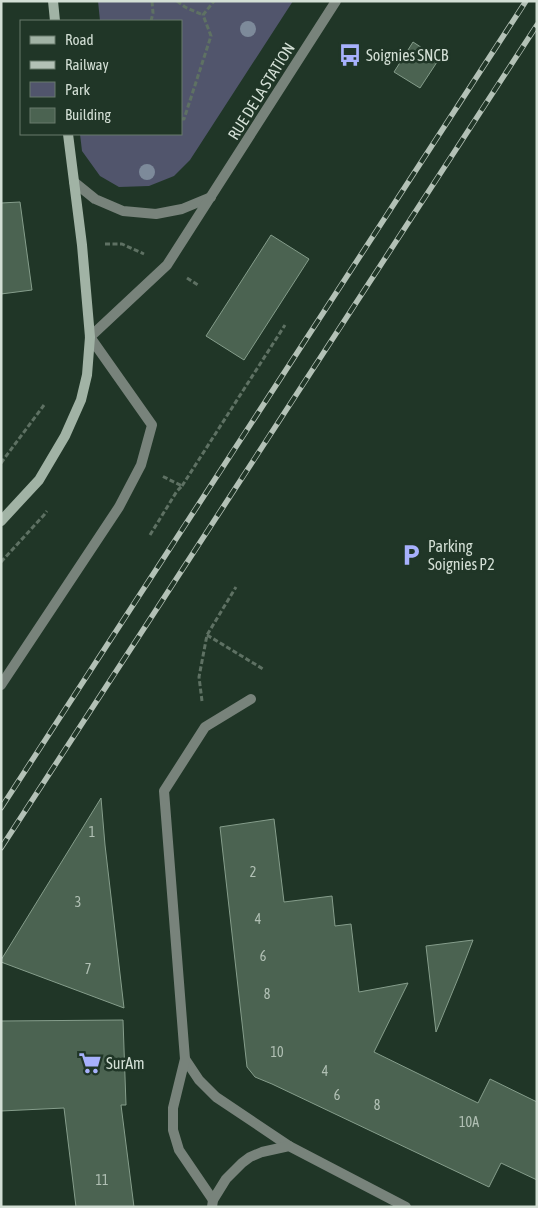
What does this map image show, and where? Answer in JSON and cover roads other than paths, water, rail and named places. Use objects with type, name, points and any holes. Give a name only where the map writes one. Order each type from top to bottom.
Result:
[{"type":"street","points":[[53,1],[55,20]]},
{"type":"street","name":"RUE DE LA STATION","points":[[90,337],[168,265],[336,1]]},
{"type":"street","points":[[1,521],[40,480],[65,436],[81,400],[87,374],[90,337],[82,245],[68,135]]},
{"type":"street","points":[[74,182],[95,199],[123,211],[156,214],[182,209],[212,197]]},
{"type":"street","points":[[1,685],[119,507],[141,465],[152,425],[90,337]]},
{"type":"street","points":[[251,699],[205,727],[164,791],[185,1059],[173,1108],[173,1130],[179,1150],[213,1203],[226,1179],[242,1163],[262,1152],[289,1146]]},
{"type":"street","points":[[185,1059],[199,1080],[216,1097],[289,1146],[406,1207]]},
{"type":"railway","points":[[1,808],[526,1]]},
{"type":"railway","points":[[1,848],[537,25]]},
{"type":"place","name":"Soignies SNCB","points":[[350,55]]},
{"type":"place","name":"Parking Soignies P2","points":[[411,555]]},
{"type":"place","name":"SurAm","points":[[90,1063]]}]
